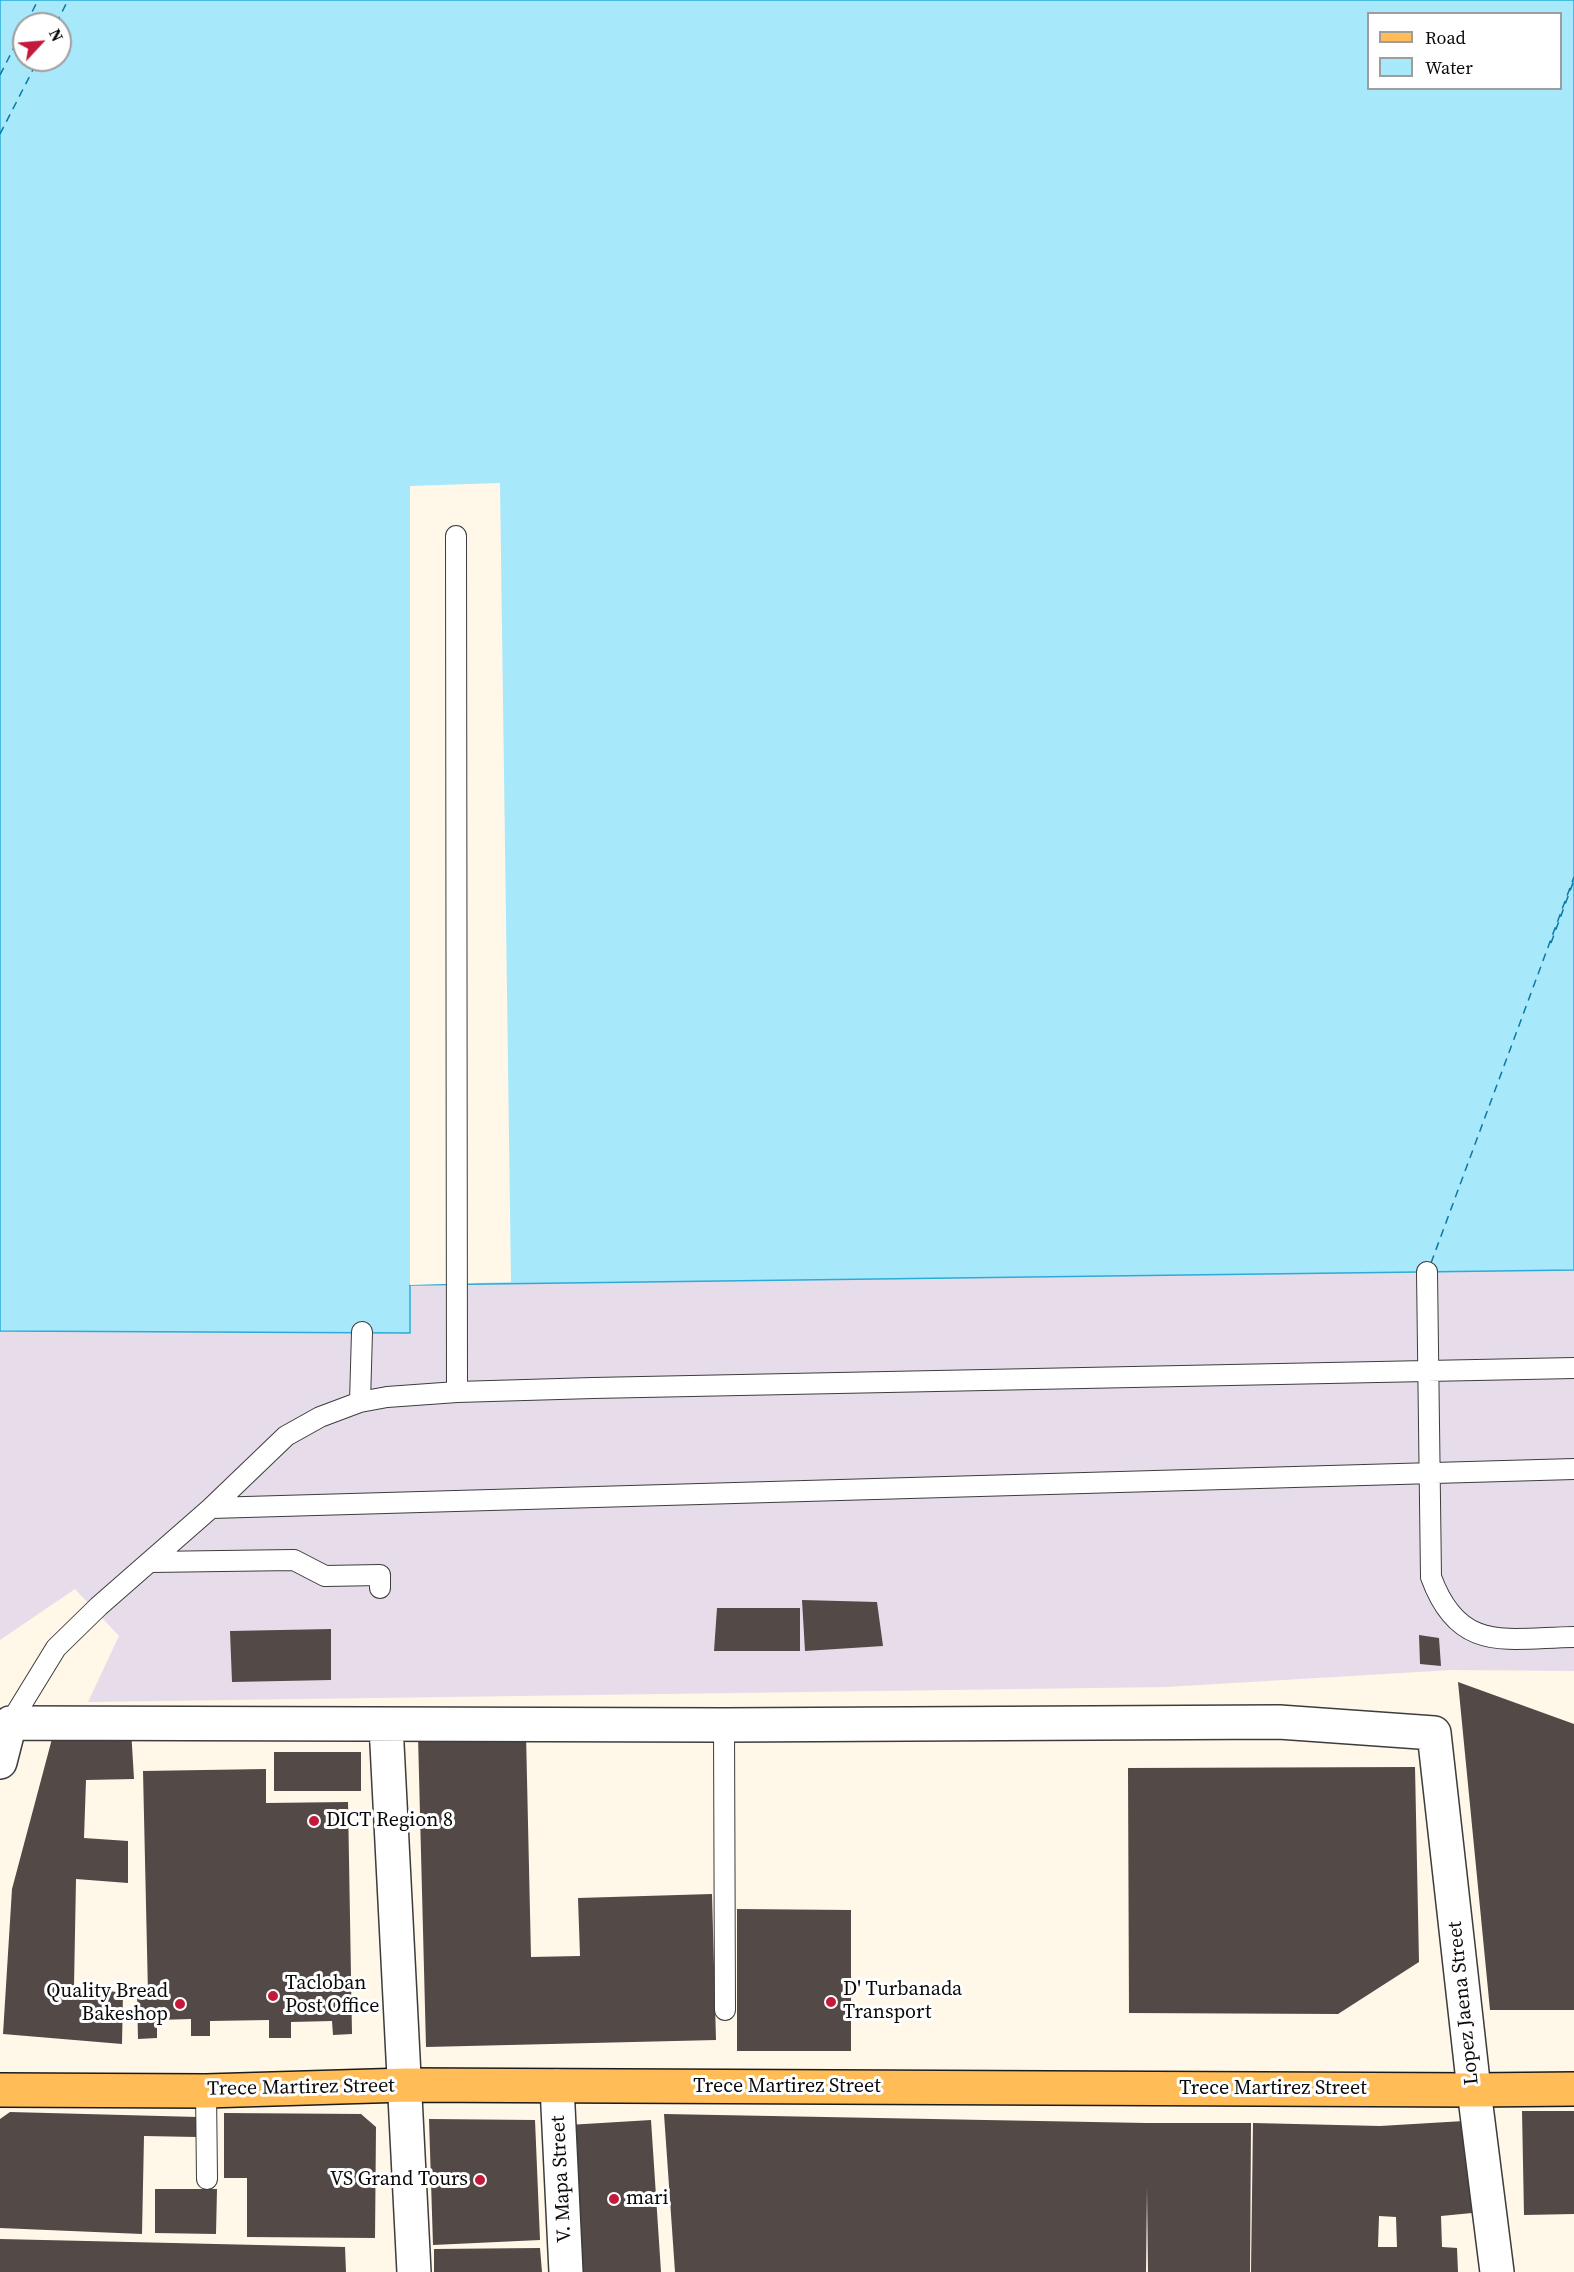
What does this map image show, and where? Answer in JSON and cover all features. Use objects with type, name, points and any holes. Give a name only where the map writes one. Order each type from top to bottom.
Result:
[{"type":"main road","name":"Trece Martirez Street","points":[[0,2090],[206,2091],[406,2085],[1574,2089]]},
{"type":"street","name":"Lopez Jaena Street","points":[[724,1725],[1279,1722],[1434,1733],[1497,2272]]},
{"type":"street","points":[[0,1762],[10,1723],[724,1725]]},
{"type":"street","points":[[386,1725],[414,2272]]},
{"type":"street","name":"V. Mapa Street","points":[[557,2086],[566,2272]]},
{"type":"lane","points":[[456,536],[457,1392]]},
{"type":"lane","points":[[1427,1272],[1431,1576],[1439,1598],[1460,1625],[1490,1638],[1574,1637]]},
{"type":"lane","points":[[360,1402],[362,1332]]},
{"type":"lane","points":[[10,1723],[56,1648],[99,1606],[211,1508],[286,1436],[320,1417],[360,1402],[387,1397],[457,1392],[1574,1368]]},
{"type":"lane","points":[[211,1508],[1574,1469]]},
{"type":"lane","points":[[150,1562],[294,1560],[325,1576],[380,1575],[380,1588]]},
{"type":"lane","points":[[724,1725],[724,2010]]},
{"type":"lane","points":[[206,2091],[207,2179]]},
{"type":"shaded area","points":[[410,486],[511,1282],[1574,1270],[1574,1671],[1452,1670],[1166,1687],[88,1702],[119,1636],[75,1589],[0,1640],[0,1331],[409,1333]]},
{"type":"water","points":[[0,0],[1574,0],[1574,1270],[410,1285],[410,1333],[0,1331]]},
{"type":"pier","points":[[500,483],[511,1282],[410,1285],[410,486]]},
{"type":"building","points":[[802,1600],[877,1602],[883,1646],[805,1651]]},
{"type":"building","points":[[717,1608],[800,1608],[800,1651],[714,1651]]},
{"type":"building","points":[[331,1629],[331,1680],[232,1682],[230,1631]]},
{"type":"building","points":[[1419,1635],[1439,1638],[1441,1666],[1420,1664]]},
{"type":"building","points":[[1458,1682],[1574,1724],[1574,2010],[1490,2010]]},
{"type":"building","points":[[131,1729],[134,1779],[86,1780],[84,1838],[128,1841],[128,1883],[76,1879],[74,1986],[123,1993],[122,2044],[3,2034],[12,1889],[53,1735]]},
{"type":"building","points":[[526,1734],[531,1957],[580,1956],[578,1898],[712,1894],[716,2040],[426,2047],[418,1736]]},
{"type":"building","points":[[274,1752],[361,1752],[361,1791],[274,1791]]},
{"type":"building","points":[[1415,1767],[1419,1962],[1338,2014],[1129,2013],[1128,1768]]},
{"type":"building","points":[[266,1769],[266,1803],[348,1802],[352,2034],[333,2035],[332,2021],[291,2022],[291,2038],[269,2038],[269,2020],[210,2021],[210,2036],[191,2036],[191,2019],[157,2020],[157,2038],[138,2039],[137,1993],[148,1994],[143,1771]]},
{"type":"building","points":[[737,1909],[851,1910],[851,2051],[737,2051]]},
{"type":"building","points":[[1522,2111],[1574,2111],[1574,2214],[1524,2215]]},
{"type":"building","points":[[10,2112],[198,2117],[197,2137],[144,2136],[142,2234],[0,2228],[0,2119]]},
{"type":"building","points":[[224,2113],[361,2114],[376,2127],[375,2238],[247,2237],[247,2178],[224,2178]]},
{"type":"building","points":[[664,2114],[1251,2123],[1250,2272],[1148,2272],[1147,2187],[1146,2272],[675,2272]]},
{"type":"building","points":[[429,2119],[535,2120],[540,2240],[433,2245]]},
{"type":"building","name":"mari","points":[[651,2120],[661,2272],[578,2272],[568,2125]]},
{"type":"building","points":[[1464,2121],[1472,2213],[1441,2216],[1442,2247],[1457,2248],[1458,2272],[1251,2272],[1253,2123],[1380,2126]],"holes":[[[1379,2216],[1396,2217],[1397,2247],[1378,2247]]]},
{"type":"building","points":[[155,2189],[217,2189],[216,2234],[155,2233]]},
{"type":"building","points":[[0,2239],[345,2247],[346,2272],[0,2272]]},
{"type":"building","points":[[540,2248],[542,2272],[434,2272],[434,2249]]},
{"type":"ferry route","points":[[32,12],[38,0]]},
{"type":"ferry route","points":[[62,12],[68,0]]},
{"type":"ferry route","points":[[0,75],[12,52]]},
{"type":"ferry route","points":[[0,134],[32,72]]},
{"type":"ferry route","points":[[1431,1263],[1574,877]]},
{"type":"ferry route","points":[[1551,943],[1574,880]]},
{"type":"place","name":"DICT Region 8","points":[[314,1821]]},
{"type":"place","name":"Tacloban Post Office","points":[[273,1996]]},
{"type":"place","name":"D' Turbanada Transport","points":[[831,2002]]},
{"type":"place","name":"Quality Bread Bakeshop","points":[[180,2004]]},
{"type":"place","name":"VS Grand Tours","points":[[480,2180]]},
{"type":"place","name":"mari","points":[[614,2199]]}]
